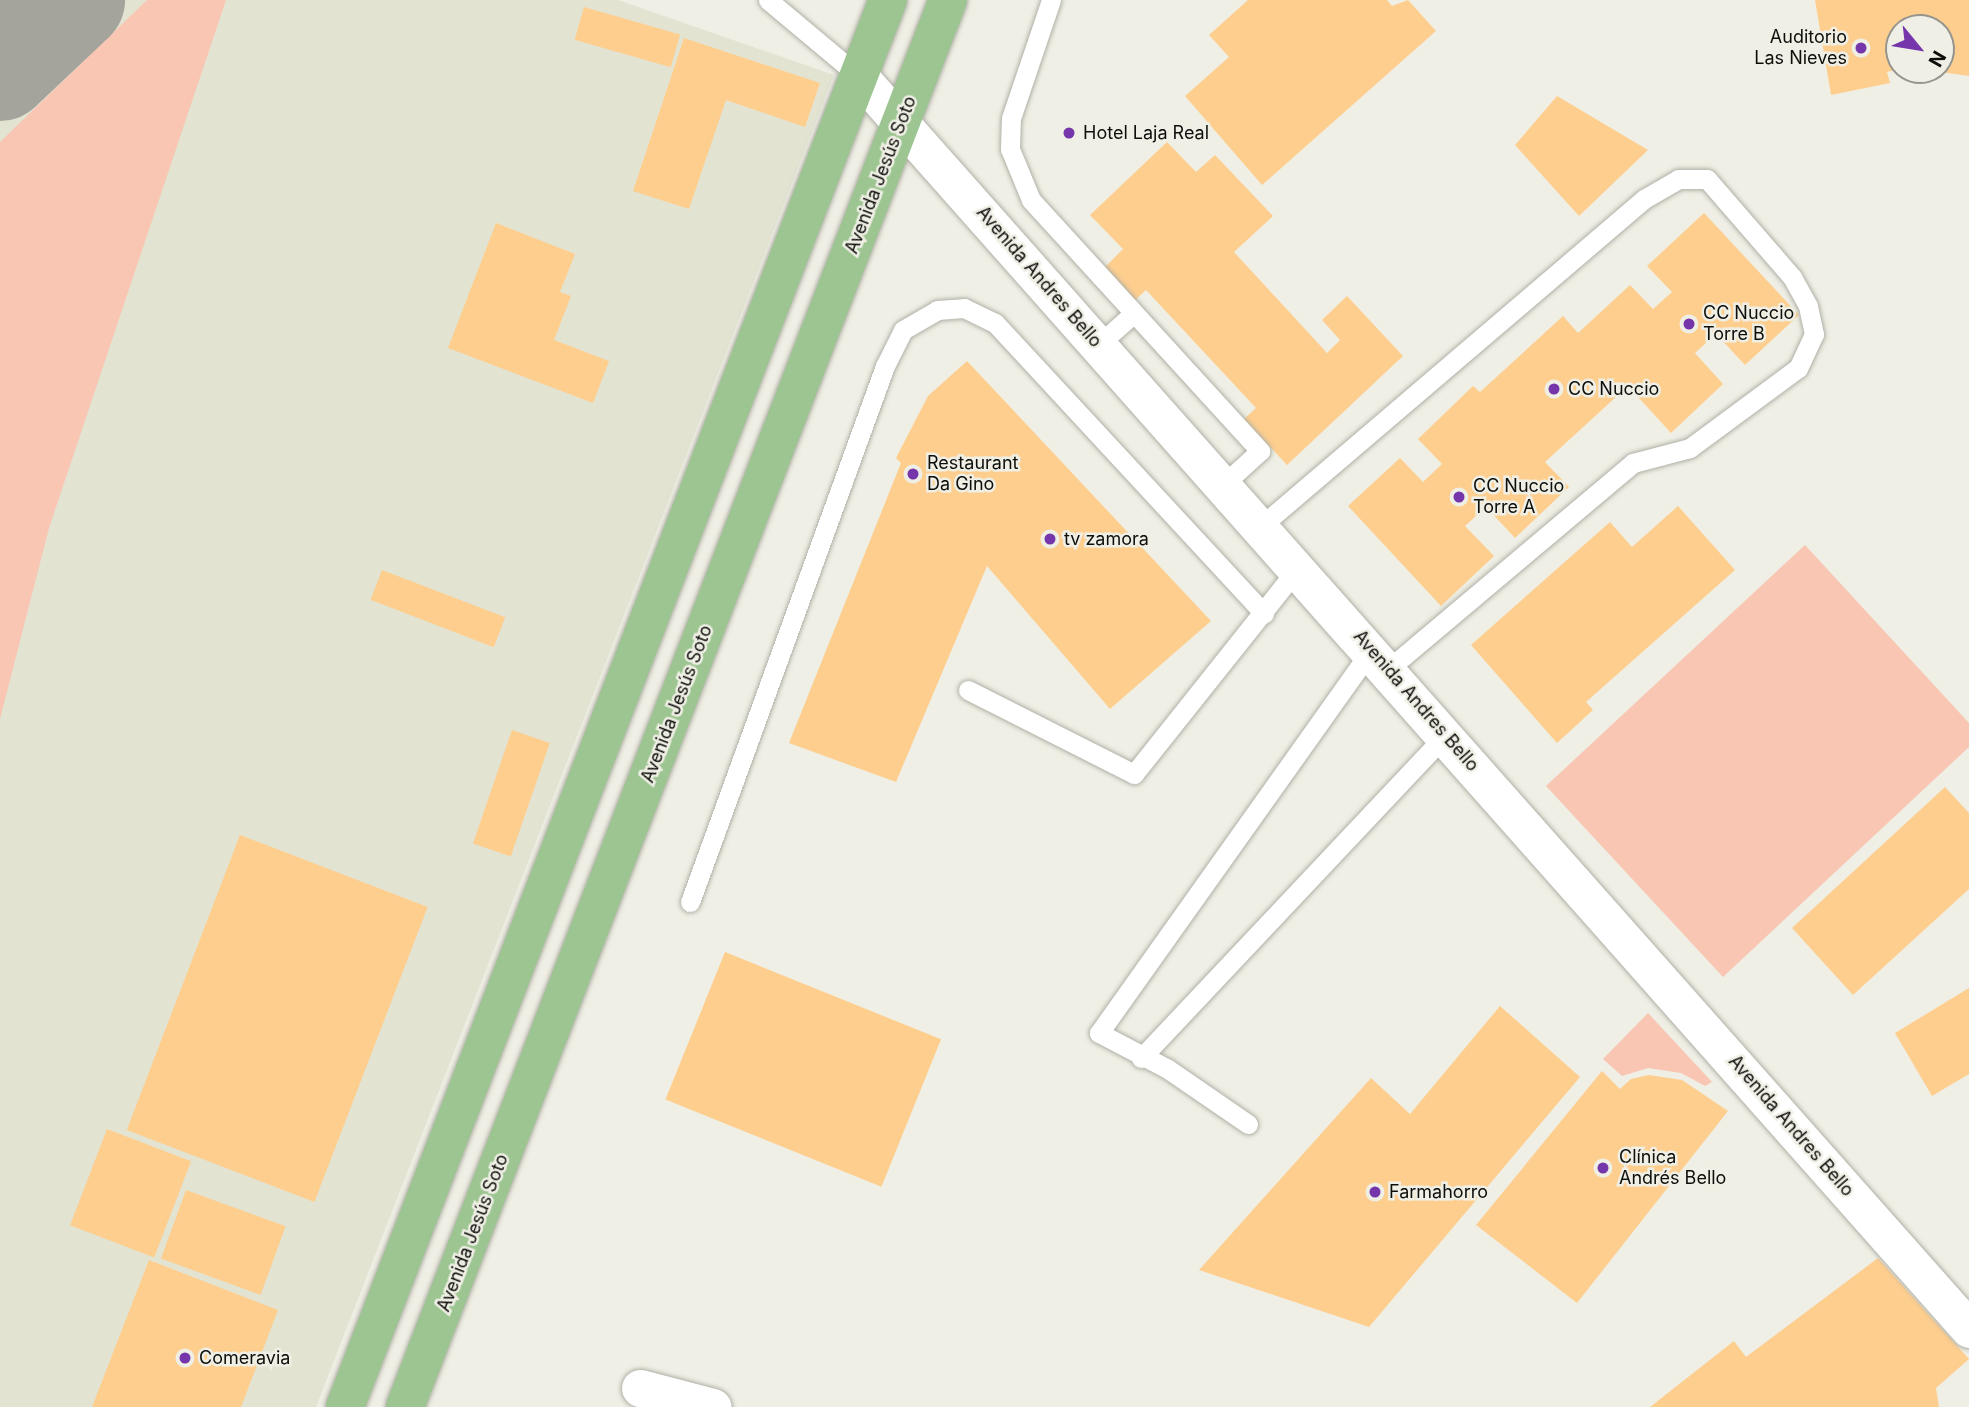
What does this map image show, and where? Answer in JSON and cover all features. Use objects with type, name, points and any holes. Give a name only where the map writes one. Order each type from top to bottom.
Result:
[{"type":"main road","points":[[345,1407],[888,0]]},
{"type":"main road","name":"Avenida Jesús Soto","points":[[405,1407],[948,0]]},
{"type":"street","name":"Avenida Andres Bello","points":[[859,76],[1224,484],[1969,1329]]},
{"type":"street","points":[[640,1388],[713,1407]]},
{"type":"lane","points":[[768,0],[859,76]]},
{"type":"lane","points":[[1051,0],[1010,118],[1010,149],[1031,200],[1261,451],[1224,484]]},
{"type":"lane","points":[[1248,1124],[1168,1069],[1141,1058],[1099,1033],[1379,659],[1633,463],[1690,448],[1798,368],[1814,334],[1808,306],[1792,277],[1707,179],[1678,179],[1644,199],[1261,526]]},
{"type":"lane","points":[[690,902],[885,366],[903,330],[937,310],[964,308],[995,323],[1264,614]]},
{"type":"lane","points":[[1098,345],[1134,313]]},
{"type":"lane","points":[[968,690],[1134,774],[1298,568]]},
{"type":"lane","points":[[1141,1058],[1446,735]]},
{"type":"shaded area","points":[[0,0],[618,0],[834,75],[316,1407],[0,1407]]},
{"type":"shaded area","points":[[147,0],[226,0],[49,528],[0,719],[0,142]]},
{"type":"shaded area","points":[[1805,545],[1969,723],[1969,747],[1723,977],[1546,786]]},
{"type":"shaded area","points":[[1648,1013],[1712,1082],[1705,1086],[1681,1073],[1648,1068],[1622,1076],[1603,1059]]},
{"type":"building","points":[[1248,0],[1387,0],[1392,6],[1408,0],[1436,31],[1262,185],[1185,96],[1229,57],[1209,35]]},
{"type":"building","name":"Auditorio Las Nieves","points":[[1815,0],[1969,0],[1969,76],[1955,74],[1955,14],[1885,14],[1885,84],[1831,95]]},
{"type":"building","points":[[584,7],[680,35],[671,67],[575,40]]},
{"type":"building","points":[[684,38],[820,83],[805,127],[726,100],[689,209],[633,191]]},
{"type":"building","points":[[1557,96],[1648,150],[1579,216],[1515,145]]},
{"type":"building","name":"Hotel Laja Real","points":[[1167,142],[1196,172],[1215,155],[1273,216],[1234,252],[1327,353],[1340,340],[1322,320],[1347,296],[1403,356],[1287,465],[1244,419],[1256,408],[1146,290],[1134,301],[1104,268],[1123,249],[1090,215]]},
{"type":"building","points":[[1704,213],[1799,315],[1745,365],[1716,334],[1695,353],[1723,384],[1671,433],[1628,386],[1545,462],[1569,487],[1515,538],[1486,507],[1465,526],[1494,556],[1441,606],[1348,506],[1400,458],[1423,482],[1442,464],[1418,439],[1473,386],[1480,392],[1563,316],[1578,333],[1630,285],[1653,309],[1672,292],[1647,266]]},
{"type":"building","points":[[496,223],[575,254],[560,292],[571,296],[554,340],[609,361],[593,403],[448,348]]},
{"type":"building","points":[[967,361],[1211,621],[1110,709],[987,566],[896,782],[789,743],[901,463],[896,458],[928,396]]},
{"type":"building","points":[[1678,506],[1735,570],[1586,702],[1593,710],[1557,743],[1471,645],[1610,522],[1632,547]]},
{"type":"building","points":[[382,570],[505,617],[494,647],[371,600]]},
{"type":"building","points":[[512,730],[550,743],[511,856],[473,843]]},
{"type":"building","points":[[1945,787],[1969,813],[1969,889],[1853,995],[1792,928]]},
{"type":"building","points":[[240,835],[428,907],[314,1202],[127,1130]]},
{"type":"building","points":[[725,952],[941,1039],[881,1187],[665,1099]]},
{"type":"building","points":[[1969,988],[1969,1074],[1932,1096],[1895,1033]]},
{"type":"building","name":"Farmahorro","points":[[1500,1006],[1580,1077],[1369,1327],[1199,1270],[1371,1078],[1410,1114]]},
{"type":"building","name":"Clínica Andrés Bello","points":[[1602,1071],[1620,1089],[1631,1079],[1649,1075],[1682,1080],[1728,1111],[1577,1303],[1476,1225]]},
{"type":"building","points":[[107,1129],[191,1161],[154,1257],[70,1225]]},
{"type":"building","points":[[186,1190],[286,1226],[261,1295],[161,1259]]},
{"type":"building","points":[[1878,1258],[1969,1359],[1936,1388],[1939,1407],[1650,1407],[1734,1341],[1746,1357]]},
{"type":"building","name":"Comeravia","points":[[149,1260],[278,1310],[241,1407],[92,1407]]},
{"type":"taxiway","points":[[0,70],[74,0]]},
{"type":"place","name":"Auditorio Las Nieves","points":[[1861,48]]},
{"type":"place","name":"Hotel Laja Real","points":[[1069,133]]},
{"type":"place","name":"CC Nuccio Torre B","points":[[1689,324]]},
{"type":"place","name":"CC Nuccio","points":[[1554,389]]},
{"type":"place","name":"Restaurant Da Gino","points":[[913,474]]},
{"type":"place","name":"CC Nuccio Torre A","points":[[1459,497]]},
{"type":"place","name":"tv zamora","points":[[1050,539]]},
{"type":"place","name":"Clínica Andrés Bello","points":[[1603,1168]]},
{"type":"place","name":"Farmahorro","points":[[1375,1192]]},
{"type":"place","name":"Comeravia","points":[[185,1358]]}]
